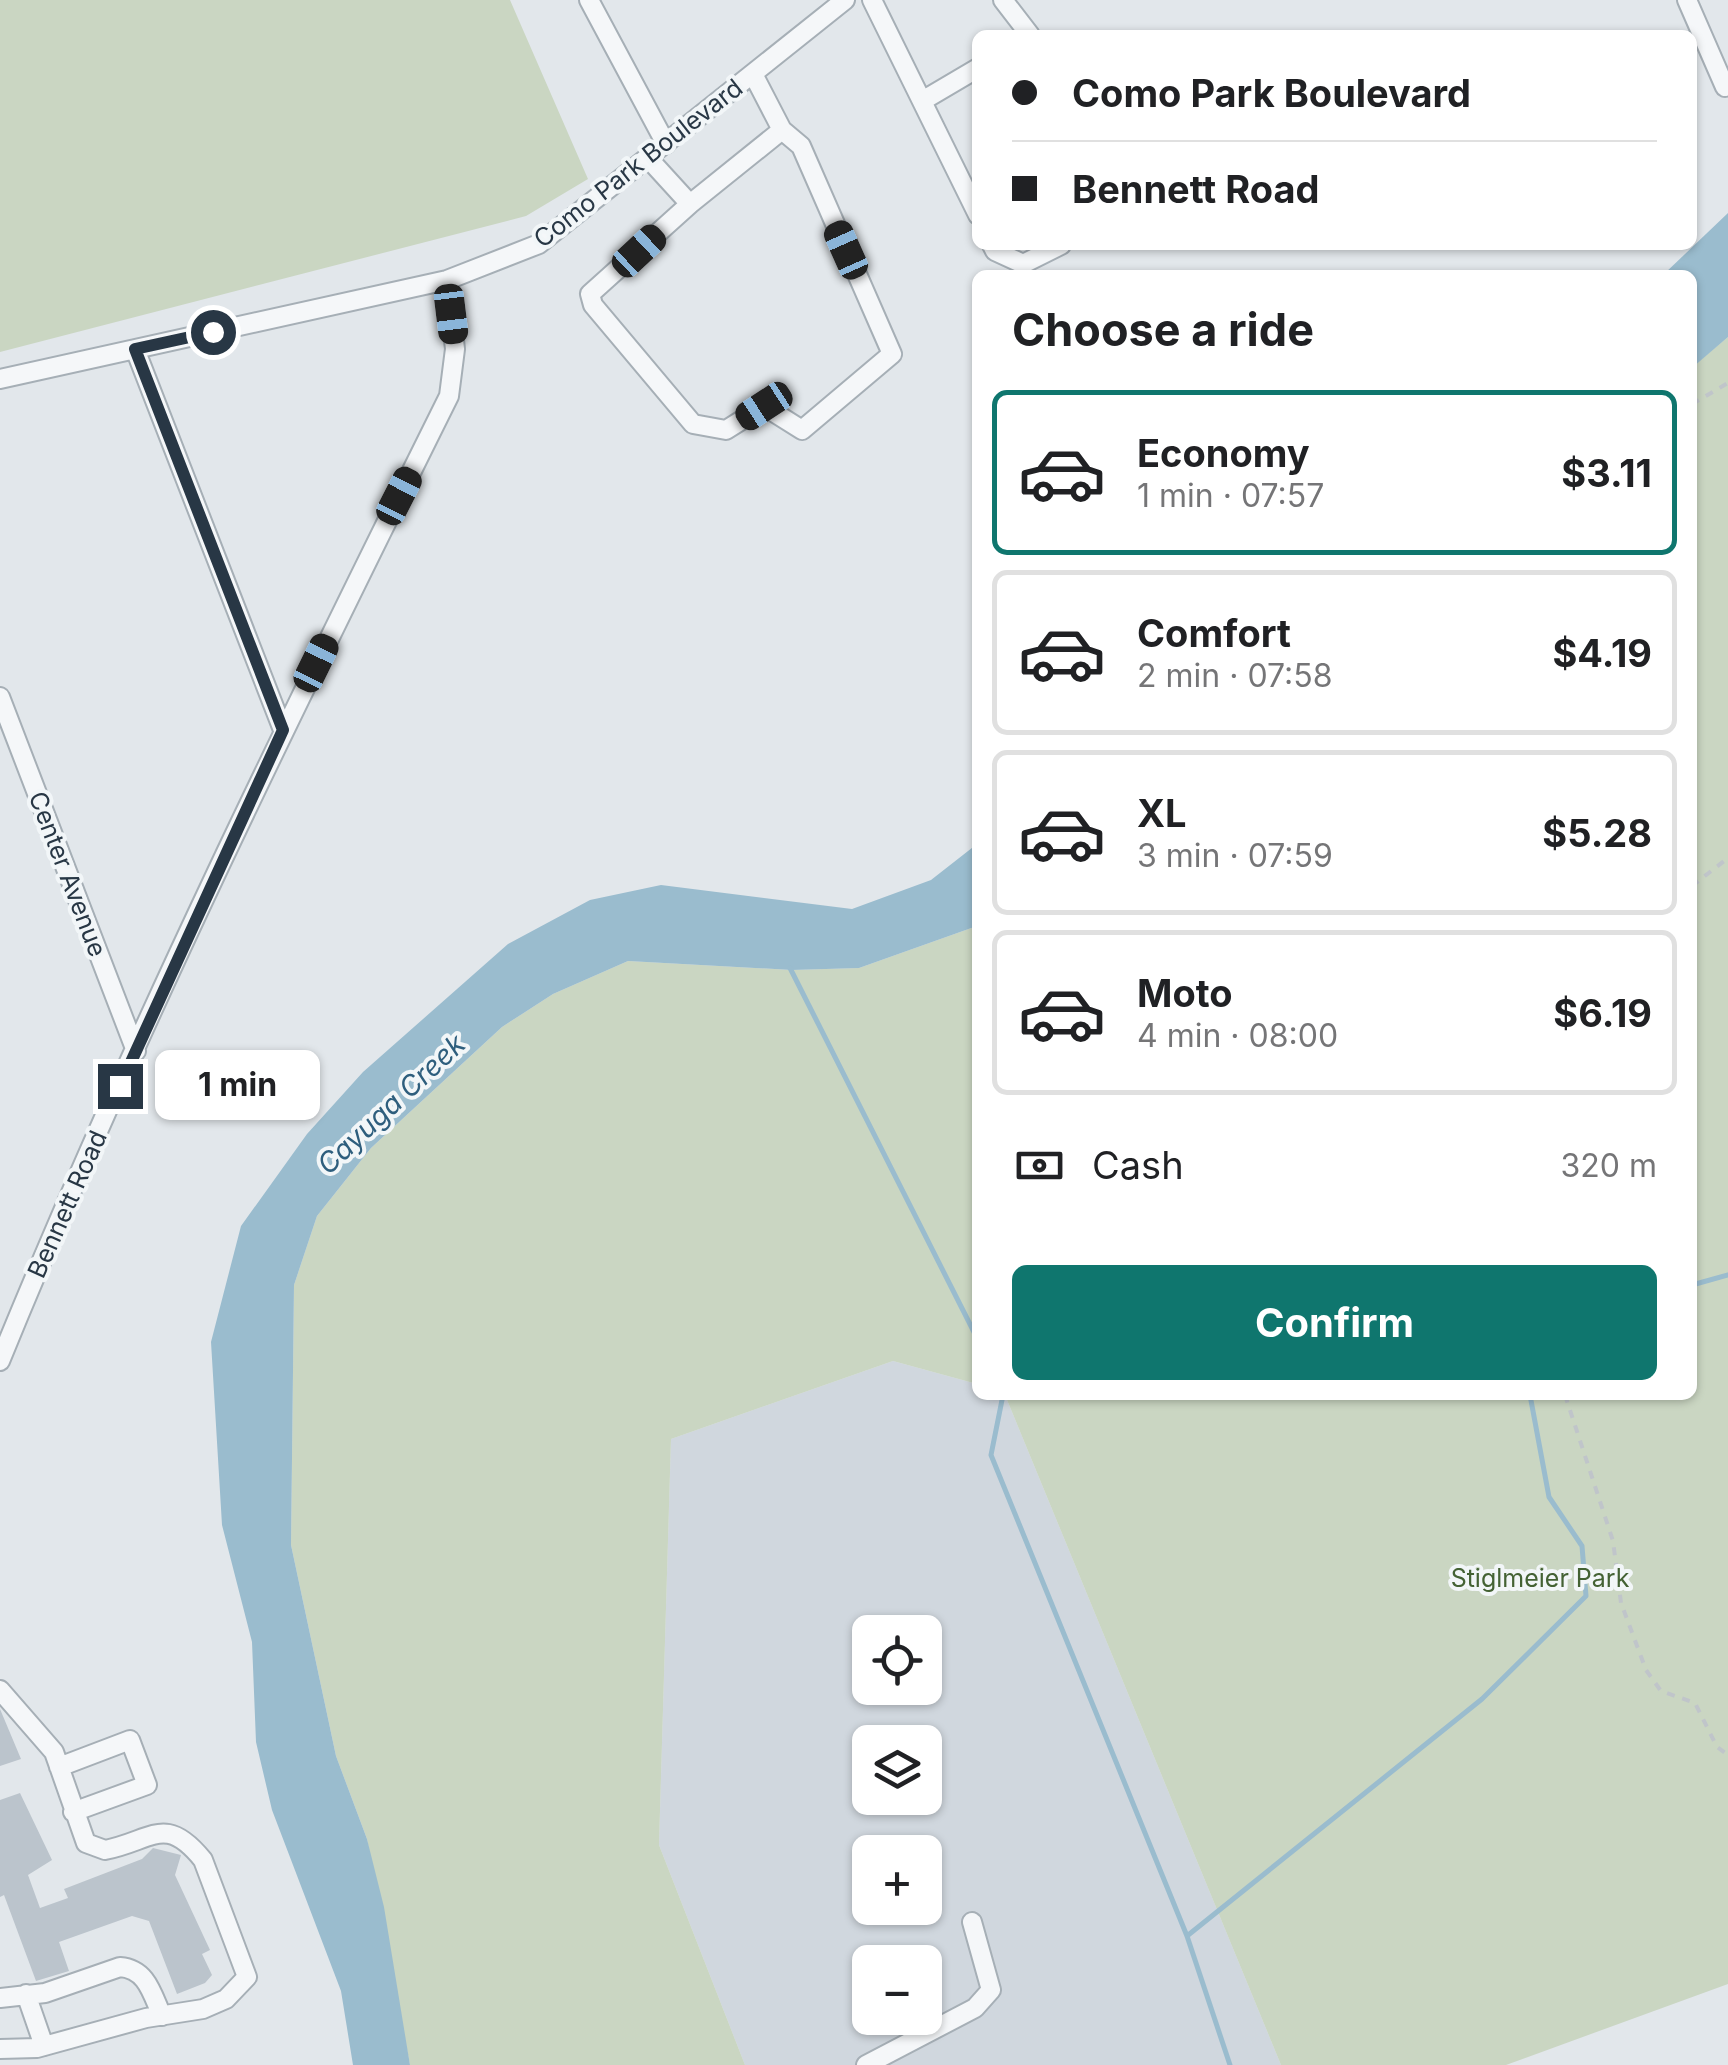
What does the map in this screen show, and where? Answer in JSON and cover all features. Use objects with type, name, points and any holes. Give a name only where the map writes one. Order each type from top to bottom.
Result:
[{"type":"street","points":[[589,0],[666,144]]},
{"type":"street","name":"Como Park Boulevard","points":[[0,379],[446,280],[539,244],[845,0]]},
{"type":"street","points":[[872,0],[972,203]]},
{"type":"street","points":[[1003,0],[1026,30]]},
{"type":"street","points":[[1688,0],[1725,87]]},
{"type":"street","points":[[922,101],[972,72]]},
{"type":"street","points":[[753,74],[782,130],[801,146],[892,354],[802,430],[764,406],[726,430],[693,424],[593,305],[590,294],[690,204],[782,130]]},
{"type":"street","points":[[648,158],[690,204]]},
{"type":"street","points":[[994,250],[1022,264],[1051,250]]},
{"type":"street","name":"Bennett Road","points":[[0,1361],[54,1228],[283,730],[449,396],[455,349],[446,280]]},
{"type":"street","points":[[135,349],[283,730]]},
{"type":"street","name":"Center Avenue","points":[[0,697],[136,1051]]},
{"type":"street","points":[[0,1690],[54,1752],[81,1836],[96,1848],[118,1848],[162,1831],[184,1840],[202,1860],[247,1977],[226,1999],[203,2009],[44,2046],[0,2049]]},
{"type":"street","points":[[59,1767],[130,1740],[147,1785],[74,1812]]},
{"type":"street","points":[[866,2065],[975,2008],[991,1990],[972,1922]]},
{"type":"street","points":[[0,1998],[44,1993],[120,1967],[132,1968],[143,1975],[162,2016]]},
{"type":"street","points":[[26,1994],[44,2046]]},
{"type":"path","points":[[1697,401],[1728,383]]},
{"type":"path","points":[[1697,882],[1728,858]]},
{"type":"path","points":[[1567,1400],[1613,1542],[1620,1603],[1646,1670],[1661,1691],[1695,1702],[1718,1747],[1728,1755]]},
{"type":"shaded area","points":[[893,1361],[972,1383],[972,1400],[1007,1400],[1281,2065],[745,2065],[659,1845],[671,1439]]},
{"type":"green space","points":[[0,0],[510,0],[588,179],[526,216],[0,352]]},
{"type":"green space","name":"Stiglmeier Park","points":[[1728,337],[1728,1984],[1506,2065],[1281,2065],[1007,1400],[1697,1400],[1697,363]]},
{"type":"green space","points":[[972,928],[972,1383],[893,1361],[671,1439],[659,1845],[745,2065],[410,2065],[367,1839],[336,1756],[291,1545],[294,1285],[317,1216],[371,1148],[502,1027],[553,994],[628,961],[792,970],[859,968]]},
{"type":"water","points":[[1728,213],[1728,337],[1697,364],[1697,270],[1668,270],[1689,250],[1697,250],[1697,243]]},
{"type":"water","name":"Cayuga Creek","points":[[972,848],[972,928],[859,968],[792,970],[628,961],[553,994],[502,1027],[371,1148],[317,1216],[294,1285],[291,1545],[336,1756],[367,1839],[384,1907],[410,2065],[353,2065],[341,1991],[272,1810],[256,1742],[252,1642],[222,1525],[211,1342],[241,1226],[307,1134],[363,1072],[508,944],[590,900],[661,885],[852,909],[931,880]]},
{"type":"building","points":[[0,1709],[21,1759],[0,1766]]},
{"type":"building","points":[[20,1793],[52,1860],[28,1875],[40,1908],[68,1898],[64,1889],[142,1859],[153,1848],[181,1855],[175,1875],[210,1950],[202,1954],[212,1975],[205,1983],[177,1994],[149,1921],[132,1916],[59,1942],[69,1971],[36,1981],[4,1895],[0,1897],[0,1800]]},
{"type":"waterway","points":[[790,968],[972,1328]]},
{"type":"waterway","points":[[1697,1284],[1728,1275]]},
{"type":"waterway","points":[[1002,1400],[991,1455],[1187,1936],[1230,2065]]},
{"type":"waterway","points":[[1187,1936],[1482,1699],[1586,1596],[1582,1546],[1549,1497],[1531,1400]]},
{"type":"route","points":[[120,1086],[283,730],[135,349],[213,332]]}]
